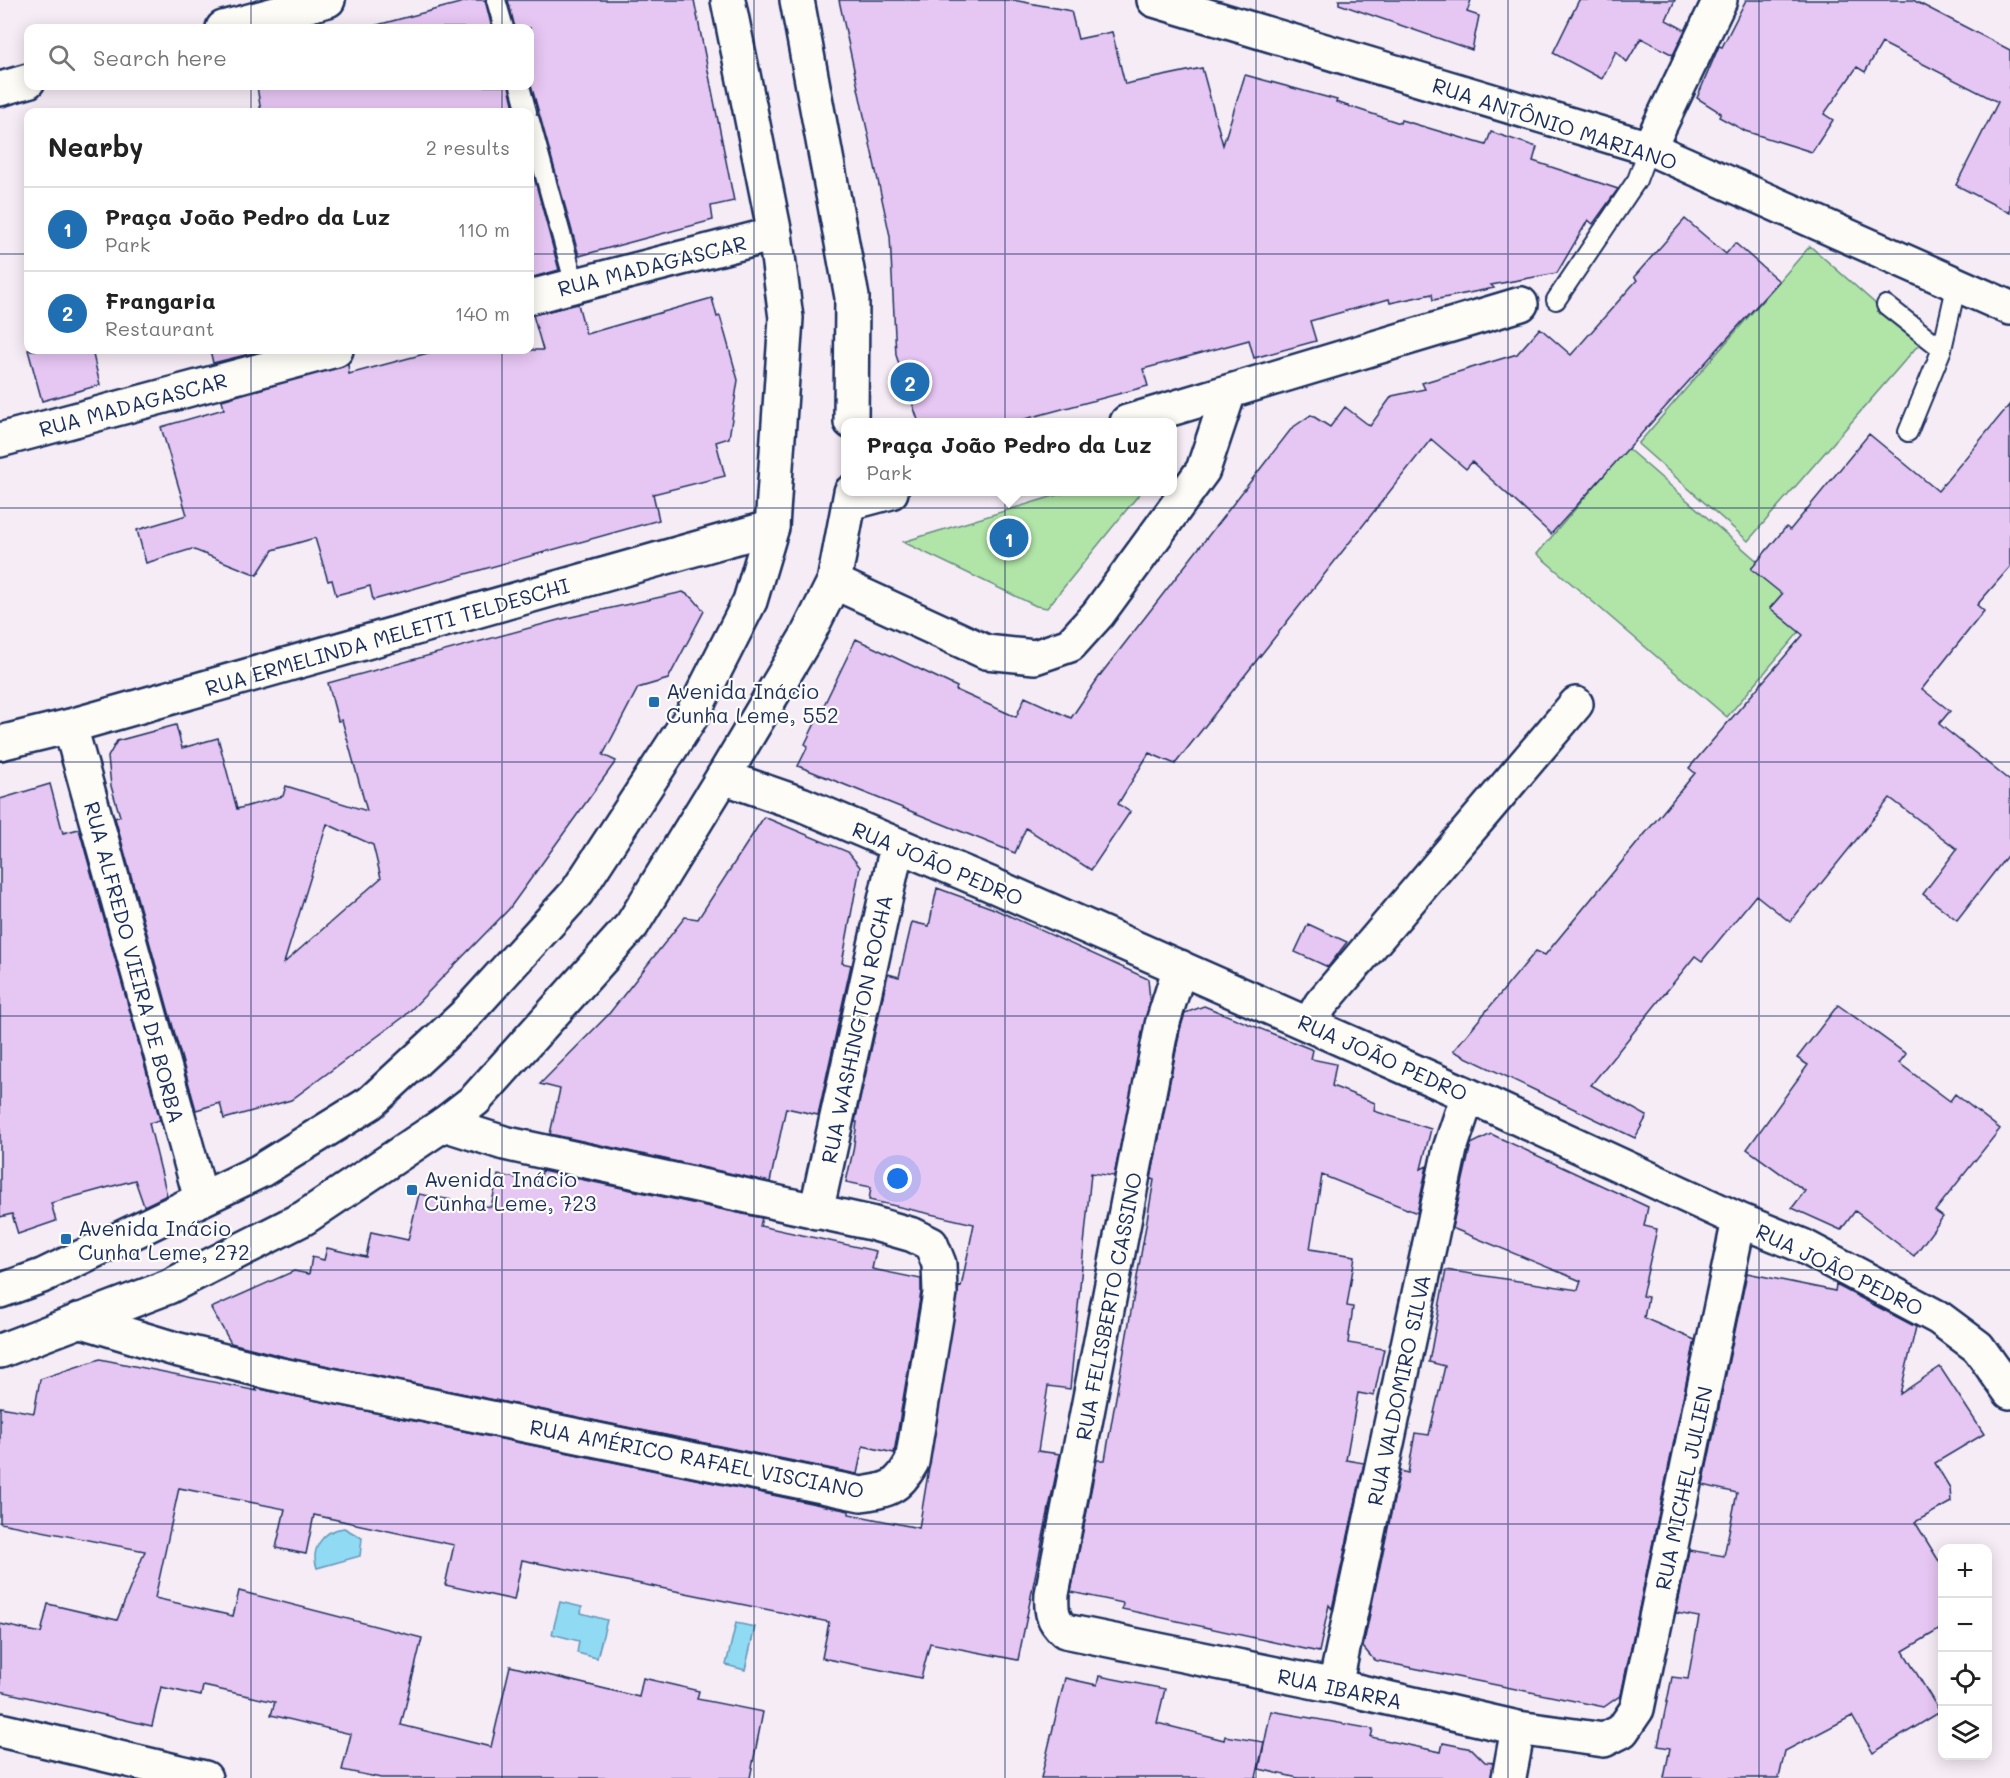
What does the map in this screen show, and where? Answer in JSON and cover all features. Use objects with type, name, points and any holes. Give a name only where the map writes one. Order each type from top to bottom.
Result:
[{"type":"street","points":[[238,24],[328,0]]},
{"type":"street","points":[[0,1291],[42,1276],[260,1171],[370,1102],[464,1016],[577,892],[691,717],[750,601],[772,526],[786,318],[775,234],[728,0]]},
{"type":"street","points":[[797,0],[852,297],[851,418]]},
{"type":"street","name":"RUA ANTÔNIO MARIANO","points":[[1154,0],[1648,148],[2010,308]]},
{"type":"street","points":[[1648,148],[1720,0]]},
{"type":"street","points":[[0,89],[24,82]]},
{"type":"street","name":"RUA MADAGASCAR","points":[[534,296],[775,234]]},
{"type":"street","points":[[1143,418],[1521,304]]},
{"type":"street","name":"RUA MADAGASCAR","points":[[0,440],[321,354]]},
{"type":"street","points":[[834,582],[986,652],[1035,657],[1070,645],[1098,614],[1203,470],[1229,392]]},
{"type":"street","points":[[0,1351],[168,1287],[304,1218],[444,1124],[475,1100],[632,925],[807,636],[834,582],[850,497]]},
{"type":"street","name":"RUA ERMELINDA MELETTI TELDESCHI","points":[[0,743],[70,726],[772,526]]},
{"type":"street","points":[[1309,1025],[1321,1004],[1576,704]]},
{"type":"street","name":"RUA ALFREDO VIEIRA DE BORBA","points":[[70,726],[201,1199]]},
{"type":"street","name":"RUA JOÃO PEDRO","points":[[723,777],[801,804],[1180,967],[1468,1095],[1739,1220],[1803,1246],[1939,1318],[1978,1347],[2010,1392]]},
{"type":"street","name":"RUA WASHINGTON ROCHA","points":[[816,1212],[897,846]]},
{"type":"street","name":"RUA FELISBERTO CASSINO","points":[[1075,1635],[1056,1624],[1051,1613],[1052,1594],[1162,1025],[1180,967]]},
{"type":"street","name":"RUA VALDOMIRO SILVA","points":[[1335,1686],[1450,1149],[1468,1095]]},
{"type":"street","name":"RUA AMÉRICO RAFAEL VISCIANO","points":[[79,1320],[176,1349],[281,1375],[861,1494],[885,1491],[902,1481],[912,1462],[940,1293],[939,1264],[931,1244],[912,1235],[504,1143],[444,1124]]},
{"type":"street","name":"RUA MICHEL JULIEN","points":[[1604,1740],[1622,1731],[1637,1709],[1739,1220]]},
{"type":"street","points":[[0,1279],[42,1276]]},
{"type":"street","name":"RUA IBARRA","points":[[1075,1635],[1335,1686],[1518,1728],[1604,1740]]},
{"type":"street","points":[[1509,1778],[1518,1728]]},
{"type":"street","points":[[0,1730],[205,1778]]},
{"type":"lane","points":[[496,0],[503,24]]},
{"type":"lane","points":[[521,90],[526,108]]},
{"type":"lane","points":[[534,136],[575,285]]},
{"type":"lane","points":[[1556,300],[1637,180],[1648,148]]},
{"type":"lane","points":[[1908,432],[1942,349],[1957,283]]},
{"type":"lane","points":[[1886,305],[1942,349]]},
{"type":"green space","points":[[1810,246],[1920,343],[1748,541],[1638,444]]},
{"type":"green space","points":[[1627,448],[1816,612],[1727,717],[1537,554]]},
{"type":"green space","points":[[1054,496],[1138,496],[1047,608],[1036,606],[903,542]]},
{"type":"water","points":[[344,1528],[362,1538],[360,1556],[317,1568],[315,1554],[320,1542],[330,1532]]},
{"type":"water","points":[[560,1602],[582,1607],[581,1613],[607,1620],[597,1658],[577,1653],[579,1641],[552,1634]]},
{"type":"water","points":[[736,1623],[755,1627],[745,1670],[726,1665]]},
{"type":"building","points":[[471,0],[485,0],[491,24],[381,24]]},
{"type":"building","points":[[508,0],[694,0],[734,201],[711,206],[713,220],[579,256],[533,90],[534,24],[514,24]]},
{"type":"building","points":[[839,0],[1013,0],[1071,11],[1078,39],[1112,32],[1125,84],[1202,68],[1223,145],[1245,75],[1337,100],[1336,102],[1400,123],[1401,120],[1486,145],[1491,132],[1537,147],[1533,161],[1618,189],[1593,224],[1588,220],[1557,273],[1491,285],[1494,288],[1433,300],[1432,294],[1390,303],[1389,299],[1310,321],[1316,341],[1254,358],[1249,340],[1143,369],[1148,386],[1029,418],[917,418],[896,355],[890,236]]},
{"type":"building","points":[[1339,0],[1471,0],[1467,12],[1479,16],[1472,50],[1339,4]]},
{"type":"building","points":[[1579,0],[1675,0],[1666,20],[1685,30],[1673,55],[1641,38],[1627,62],[1616,51],[1602,79],[1553,53]]},
{"type":"building","points":[[1746,0],[1913,0],[2010,50],[2010,213],[1956,185],[1998,102],[1882,43],[1865,72],[1857,67],[1824,114],[1833,120],[1812,152],[1745,131],[1719,117],[1721,113],[1697,98],[1719,46],[1722,47]]},
{"type":"building","points":[[258,90],[510,90],[514,108],[260,108]]},
{"type":"building","points":[[534,177],[559,270],[534,277]]},
{"type":"building","points":[[1685,219],[1726,254],[1735,243],[1779,281],[1551,534],[1472,462],[1466,469],[1431,439],[1175,764],[1149,753],[1118,804],[1130,812],[1091,870],[1026,828],[1015,853],[798,766],[808,746],[805,744],[856,639],[957,687],[956,690],[1016,717],[1025,697],[1071,718],[1101,674],[1292,428],[1311,415],[1330,427],[1345,407],[1370,426],[1392,396],[1425,389],[1422,383],[1517,354],[1540,328],[1571,355],[1637,280],[1634,277]]},
{"type":"building","points":[[712,298],[717,317],[720,316],[738,380],[729,438],[716,442],[725,476],[653,494],[659,520],[373,600],[370,586],[336,595],[332,580],[328,581],[315,538],[273,550],[257,575],[192,549],[146,563],[137,530],[187,515],[161,427],[224,409],[222,400],[348,364],[349,374],[424,354],[534,354],[534,350],[543,350],[534,315],[578,304],[586,334]]},
{"type":"building","points":[[29,354],[93,354],[100,385],[42,401]]},
{"type":"building","points":[[211,354],[249,354],[213,363]]},
{"type":"building","points":[[2010,404],[2010,567],[1977,605],[1984,611],[1922,689],[1950,711],[1939,724],[2010,781],[2010,852],[1957,920],[1923,894],[1957,849],[1890,798],[1790,922],[1756,895],[1702,961],[1695,956],[1591,1085],[1647,1116],[1635,1138],[1453,1051],[1536,951],[1545,955],[1695,773],[1689,768],[1803,635],[1770,608],[1782,594],[1751,569],[1786,527],[1790,530],[1869,434],[1938,491]]},
{"type":"building","points":[[683,592],[693,598],[704,611],[668,679],[638,688],[603,755],[616,761],[509,909],[405,1016],[291,1100],[224,1119],[220,1103],[196,1110],[115,818],[120,816],[111,786],[108,757],[117,741],[176,725],[182,748],[218,738],[237,809],[283,796],[286,786],[367,811],[342,720],[338,721],[328,683],[562,619]],"holes":[[[327,824],[373,845],[381,878],[284,963]]]},
{"type":"building","points":[[50,784],[63,833],[79,829],[160,1120],[149,1123],[167,1195],[144,1206],[135,1180],[51,1203],[56,1221],[18,1234],[12,1214],[0,1217],[0,799]]},
{"type":"building","points":[[764,817],[848,852],[860,867],[842,963],[851,965],[818,1115],[786,1108],[770,1182],[550,1134],[560,1089],[540,1084],[608,1015],[685,917],[698,919]]},
{"type":"building","points":[[937,888],[992,908],[1148,979],[1150,1000],[1114,1176],[1091,1173],[1070,1389],[1048,1386],[1038,1451],[1060,1454],[1018,1660],[930,1643],[921,1678],[822,1658],[829,1622],[522,1560],[514,1600],[445,1585],[454,1545],[314,1515],[306,1554],[276,1548],[285,1509],[179,1488],[155,1598],[233,1616],[239,1591],[422,1638],[401,1725],[491,1747],[510,1666],[639,1697],[643,1678],[699,1691],[697,1699],[763,1712],[750,1778],[381,1778],[342,1770],[351,1734],[271,1715],[275,1702],[203,1686],[201,1696],[161,1687],[152,1726],[0,1691],[0,1624],[41,1633],[48,1604],[117,1620],[145,1551],[0,1523],[0,1407],[34,1413],[40,1379],[100,1359],[257,1391],[255,1388],[849,1511],[849,1514],[919,1528],[959,1286],[961,1287],[974,1224],[869,1200],[871,1187],[846,1182],[853,1151],[857,1122],[855,1122],[888,974],[899,977],[912,922],[929,926]]},
{"type":"building","points":[[1308,924],[1347,942],[1328,967],[1295,952]]},
{"type":"building","points":[[1838,1005],[1906,1054],[1899,1063],[1950,1101],[1955,1094],[2000,1129],[1935,1211],[1943,1217],[1914,1256],[1855,1211],[1841,1230],[1792,1208],[1805,1191],[1747,1149],[1808,1065],[1797,1058]]},
{"type":"building","points":[[1204,1006],[1313,1050],[1311,1059],[1336,1064],[1332,1086],[1375,1103],[1374,1111],[1431,1129],[1421,1169],[1427,1166],[1417,1213],[1322,1175],[1310,1249],[1355,1256],[1347,1306],[1353,1307],[1348,1343],[1384,1349],[1374,1396],[1358,1393],[1346,1460],[1364,1463],[1332,1609],[1329,1605],[1319,1652],[1122,1609],[1123,1603],[1071,1592],[1097,1460],[1105,1460],[1154,1180],[1151,1179],[1180,1030],[1185,1013]]},
{"type":"building","points":[[1491,1134],[1648,1207],[1644,1226],[1657,1229],[1642,1296],[1648,1297],[1644,1318],[1695,1340],[1621,1695],[1604,1707],[1374,1660],[1363,1647],[1400,1471],[1408,1473],[1415,1433],[1429,1435],[1445,1366],[1429,1362],[1446,1270],[1578,1290],[1581,1281],[1452,1228],[1471,1144]]},
{"type":"building","points":[[542,1171],[762,1218],[760,1226],[876,1251],[872,1269],[921,1279],[921,1292],[894,1453],[863,1446],[857,1474],[285,1357],[231,1343],[211,1308],[294,1271],[309,1274],[312,1257],[324,1260],[327,1248],[366,1257],[371,1232],[408,1240],[419,1194],[491,1207],[498,1175],[540,1182]]},
{"type":"building","points":[[1747,1273],[1835,1291],[1836,1285],[1916,1327],[1900,1394],[1940,1367],[1984,1434],[1935,1463],[1950,1488],[1951,1502],[1915,1522],[1938,1559],[1938,1630],[1903,1651],[1938,1709],[1938,1713],[1873,1753],[1852,1716],[1785,1751],[1779,1778],[1664,1778],[1670,1748],[1658,1746],[1672,1677],[1688,1679],[1699,1617],[1676,1613],[1689,1550],[1724,1556],[1737,1493],[1703,1485]]},
{"type":"building","points":[[1099,1676],[1165,1689],[1157,1723],[1224,1740],[1225,1736],[1264,1742],[1256,1778],[1041,1778],[1065,1678],[1097,1685]]},
{"type":"building","points":[[1271,1711],[1373,1729],[1371,1737],[1441,1752],[1443,1743],[1472,1749],[1485,1762],[1493,1763],[1491,1778],[1298,1778],[1259,1769]]},
{"type":"place","name":"Frangaria","points":[[910,382]]},
{"type":"place","name":"Praça João Pedro da Luz","points":[[1009,538]]},
{"type":"place","name":"Avenida Inácio Cunha Leme, 552","points":[[654,702]]},
{"type":"place","name":"Avenida Inácio Cunha Leme, 723","points":[[412,1190]]},
{"type":"place","name":"Avenida Inácio Cunha Leme, 272","points":[[66,1239]]}]
